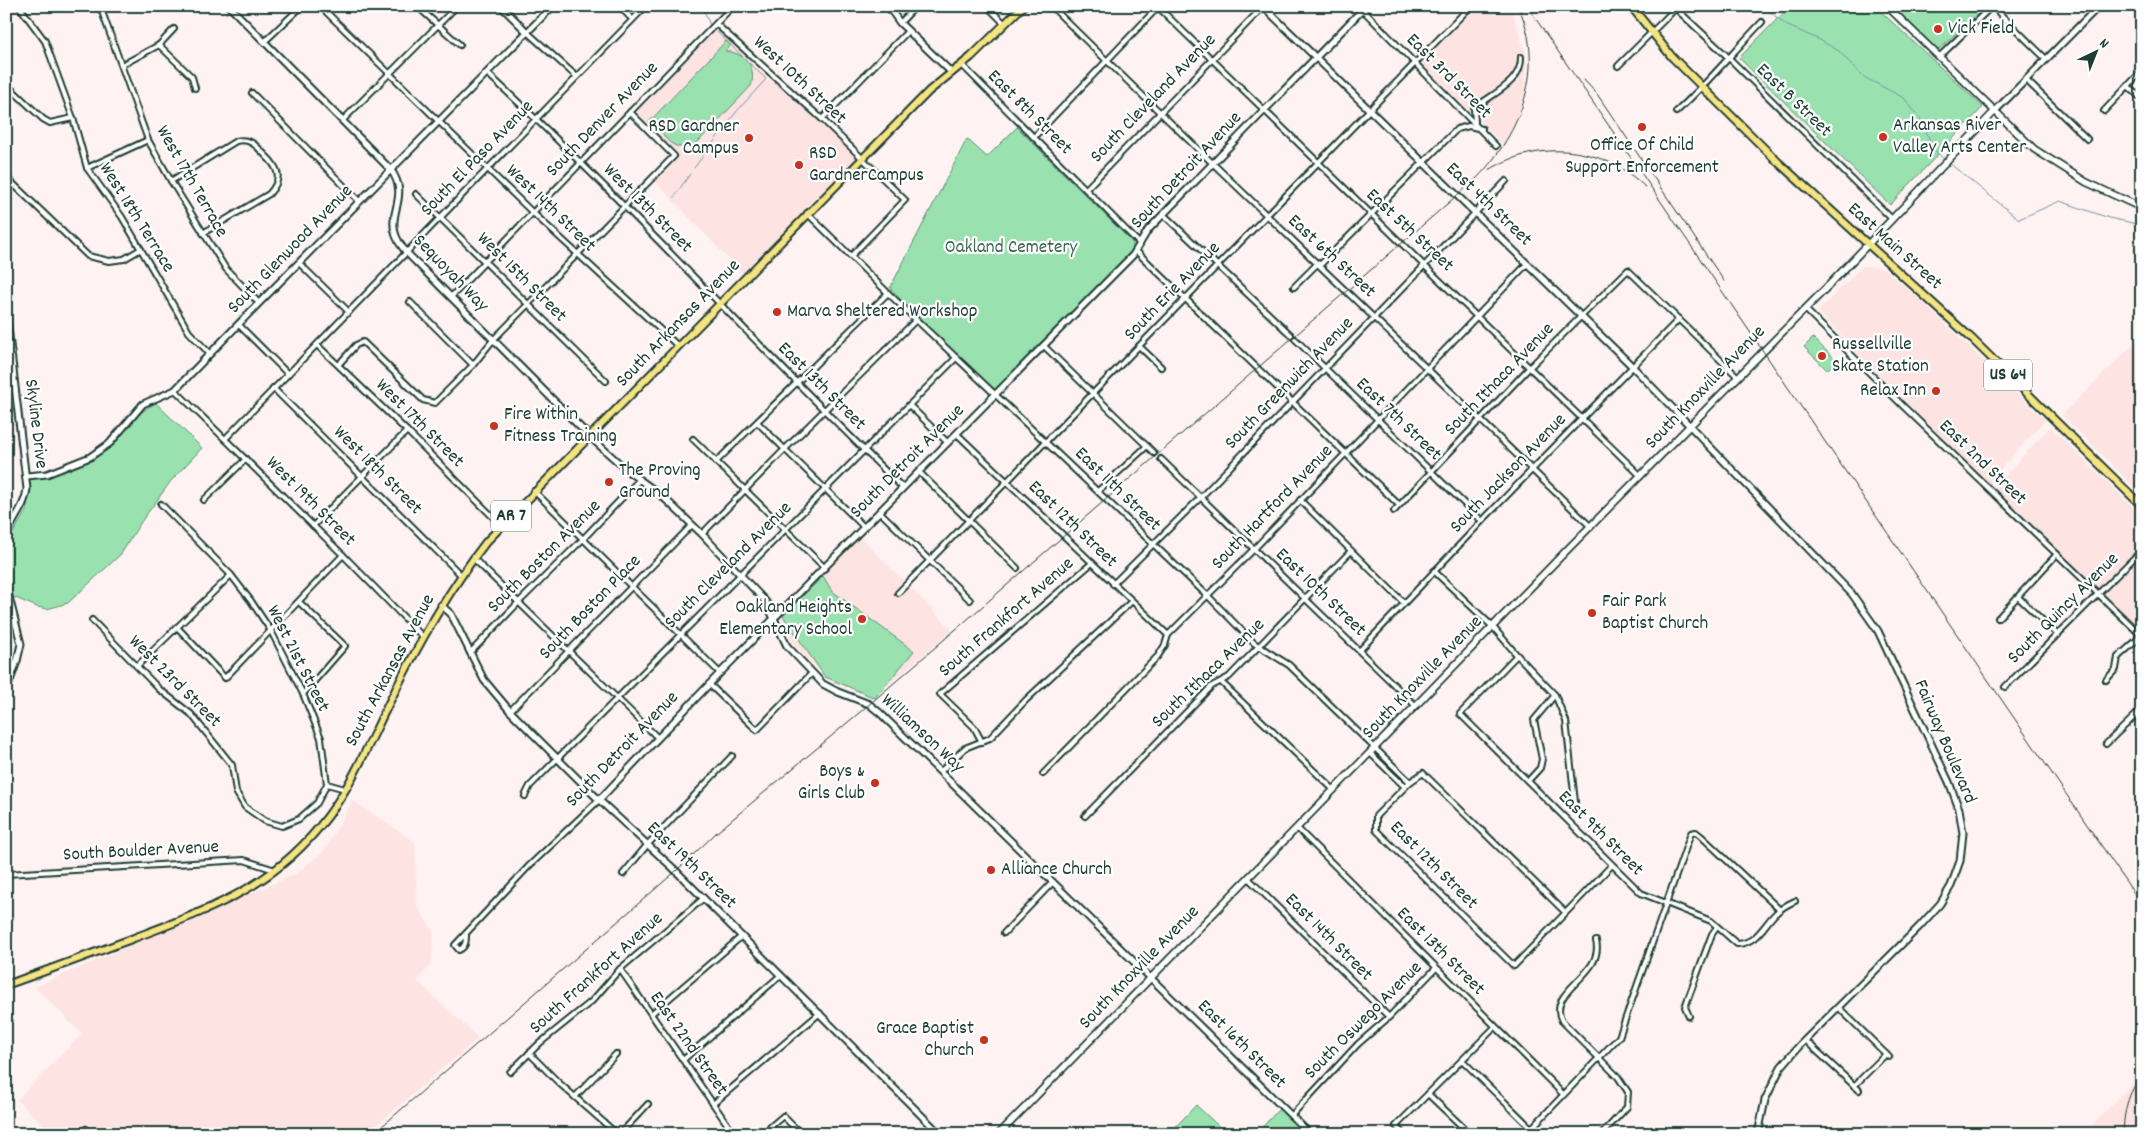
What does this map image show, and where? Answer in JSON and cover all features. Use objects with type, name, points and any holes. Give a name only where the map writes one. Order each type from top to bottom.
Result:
[{"type":"main road","name":"South Arkansas Avenue","points":[[6,985],[207,910],[249,889],[276,871],[329,815],[345,789],[422,636],[461,575],[501,525],[929,91],[962,65],[1023,6]]},
{"type":"main road","name":"East Main Street","points":[[1630,6],[1651,34],[1702,88],[1791,175],[1971,338],[2142,506]]},
{"type":"main road","points":[[1887,6],[2021,137],[2052,162],[2086,182],[2142,208]]},
{"type":"main road","name":"South Knoxville Avenue","points":[[999,1134],[1805,309],[1995,111]]},
{"type":"street","name":"West 18th Terrace","points":[[19,6],[45,41],[88,168],[122,217],[189,332],[210,354]]},
{"type":"street","name":"West 17th Terrace","points":[[100,6],[148,140],[171,181],[226,269],[259,303]]},
{"type":"street","name":"Sequoyah Way","points":[[229,6],[391,170],[396,178],[400,193],[394,228],[400,244],[406,252],[589,436]]},
{"type":"street","points":[[264,42],[302,6]]},
{"type":"street","name":"West 14th Street","points":[[320,6],[532,212],[678,346]]},
{"type":"street","points":[[417,6],[460,45]]},
{"type":"street","points":[[342,120],[457,6]]},
{"type":"street","points":[[501,6],[576,76]]},
{"type":"street","name":"South Glenwood Avenue","points":[[26,476],[47,474],[90,457],[110,444],[143,404],[176,390],[359,201],[439,123],[553,6]]},
{"type":"street","points":[[619,6],[632,20]]},
{"type":"street","name":"South El Paso Avenue","points":[[226,438],[646,6]]},
{"type":"street","name":"South Denver Avenue","points":[[451,297],[733,6]]},
{"type":"street","points":[[888,6],[900,23],[952,72]]},
{"type":"street","points":[[900,23],[916,6]]},
{"type":"street","points":[[987,6],[1005,24]]},
{"type":"street","name":"East 6th Street","points":[[1052,6],[1212,164],[1480,418],[1591,527]]},
{"type":"street","points":[[1034,137],[1158,6]]},
{"type":"street","name":"East 5th Street","points":[[1158,6],[1317,163],[1425,265],[1641,476]]},
{"type":"street","name":"East 4th Street","points":[[1263,6],[1691,426]]},
{"type":"street","name":"South Cleveland Avenue","points":[[1086,189],[1263,6]]},
{"type":"street","points":[[1939,57],[1992,6],[2046,59]]},
{"type":"street","name":"South Detroit Avenue","points":[[466,934],[529,866],[599,800],[720,672],[996,395],[1136,251],[1148,230],[1316,58],[1362,7]]},
{"type":"street","name":"East 3rd Street","points":[[1362,7],[1482,129],[1496,146]]},
{"type":"street","points":[[1618,66],[1676,7]]},
{"type":"street","name":"East B Street","points":[[1676,7],[1892,219]]},
{"type":"street","points":[[1995,111],[2097,7]]},
{"type":"street","name":"South Erie Avenue","points":[[898,593],[1047,442],[1466,8]]},
{"type":"street","points":[[1676,112],[1702,88],[1728,57],[1762,22]]},
{"type":"street","name":"West 10th Street","points":[[716,24],[822,119],[862,159]]},
{"type":"street","points":[[122,64],[159,45],[174,29]]},
{"type":"street","points":[[822,119],[908,31]]},
{"type":"street","points":[[159,45],[192,77],[195,88]]},
{"type":"street","points":[[1475,122],[1474,109],[1484,99],[1498,92],[1513,78],[1519,70],[1521,57]]},
{"type":"street","name":"East 8th Street","points":[[962,65],[1140,244]]},
{"type":"street","points":[[2104,111],[2142,71]]},
{"type":"street","name":"West 13th Street","points":[[487,73],[582,162],[721,304]]},
{"type":"street","points":[[2026,80],[2087,139]]},
{"type":"street","points":[[6,84],[43,119],[50,123],[72,118]]},
{"type":"street","points":[[2128,86],[2142,99]]},
{"type":"street","points":[[252,94],[359,201]]},
{"type":"street","points":[[338,364],[356,345],[363,342],[423,400],[428,403],[434,403],[473,365],[493,340],[674,156],[630,112]]},
{"type":"street","points":[[1294,287],[1372,215],[1422,162],[1457,129],[1469,126],[1482,129]]},
{"type":"street","points":[[171,181],[236,141],[244,139],[254,142],[276,165],[278,177],[276,187],[269,194],[203,232]]},
{"type":"street","points":[[88,168],[148,140]]},
{"type":"street","points":[[851,256],[905,200],[862,159]]},
{"type":"street","points":[[6,177],[88,256],[109,261],[124,259],[141,249]]},
{"type":"street","name":"South Greenwich Avenue","points":[[1113,584],[1201,497],[1506,181]]},
{"type":"street","name":"West 15th Street","points":[[416,194],[606,381]]},
{"type":"street","name":"East 11th Street","points":[[807,213],[916,320],[1047,442],[1259,646],[1278,656],[1289,665],[1410,782]]},
{"type":"street","points":[[1164,215],[1216,267],[1291,335]]},
{"type":"street","points":[[1136,251],[1399,506]]},
{"type":"street","points":[[299,263],[349,312]]},
{"type":"street","name":"South Hartford Avenue","points":[[1043,774],[1158,656],[1166,645],[1168,635],[1208,596],[1527,264]]},
{"type":"street","name":"South Ithaca Avenue","points":[[1394,511],[1480,418],[1628,270],[1679,320]]},
{"type":"street","points":[[716,462],[888,293]]},
{"type":"street","points":[[410,302],[473,365]]},
{"type":"street","name":"East 13th Street","points":[[721,304],[797,383],[903,488]]},
{"type":"street","name":"East 2nd Street","points":[[1805,309],[2098,594],[2141,633]]},
{"type":"street","name":"Skyline Drive","points":[[6,310],[15,398],[26,476],[26,499],[6,538]]},
{"type":"street","points":[[702,534],[916,320]]},
{"type":"street","points":[[1679,320],[1738,377]]},
{"type":"street","name":"South Jackson Avenue","points":[[1360,650],[1482,521],[1679,320]]},
{"type":"street","points":[[239,325],[287,374]]},
{"type":"street","name":"East 7th Street","points":[[1295,339],[1482,521]]},
{"type":"street","name":"West 17th Street","points":[[317,344],[407,430],[501,525]]},
{"type":"street","points":[[1044,346],[1154,453]]},
{"type":"street","points":[[1139,346],[1161,367]]},
{"type":"street","name":"South Cleveland Avenue","points":[[525,796],[530,786],[618,699],[784,528],[956,358]]},
{"type":"street","name":"West 18th Street","points":[[273,388],[461,575]]},
{"type":"street","name":"West 19th Street","points":[[176,390],[422,636]]},
{"type":"street","points":[[909,405],[948,443]]},
{"type":"street","points":[[757,422],[864,527]]},
{"type":"street","name":"Fairway Boulevard","points":[[1691,426],[1852,594],[1878,631],[1949,782],[1959,810],[1963,833],[1960,861],[1951,886],[1940,904],[1920,927],[1805,1040],[1781,1067],[1765,1100],[1758,1134]]},
{"type":"street","points":[[313,526],[407,430]]},
{"type":"street","name":"East 12th Street","points":[[957,434],[1168,635]]},
{"type":"street","name":"Williamson Way","points":[[589,436],[639,480],[662,496],[702,534],[766,602],[787,646],[812,673],[830,688],[863,701],[875,708],[1152,977]]},
{"type":"street","points":[[693,439],[825,568]]},
{"type":"street","points":[[1098,492],[1147,446]]},
{"type":"street","points":[[204,500],[246,459]]},
{"type":"street","name":"East 10th Street","points":[[1161,459],[1416,706]]},
{"type":"street","points":[[919,472],[1017,568]]},
{"type":"street","name":"South Boston Avenue","points":[[470,653],[639,480]]},
{"type":"street","points":[[534,491],[720,672]]},
{"type":"street","points":[[1300,500],[1404,603]]},
{"type":"street","name":"West 21st Street","points":[[161,504],[231,575],[271,631],[303,694],[321,738],[327,784]]},
{"type":"street","points":[[880,512],[970,600]]},
{"type":"street","name":"South Boston Place","points":[[510,711],[692,525]]},
{"type":"street","name":"South Quincy Avenue","points":[[2005,687],[2142,550]]},
{"type":"street","name":"South Ithaca Avenue","points":[[1085,816],[1212,686],[1229,677],[1352,551]]},
{"type":"street","points":[[1998,618],[2057,554]]},
{"type":"street","points":[[177,627],[226,678],[343,555]]},
{"type":"street","points":[[474,558],[657,737]]},
{"type":"street","name":"South Frankfort Avenue","points":[[982,742],[974,727],[940,694],[1092,563]]},
{"type":"street","points":[[1434,571],[1493,627],[1516,655],[1555,695],[1566,721],[1575,802]]},
{"type":"street","points":[[137,666],[231,575]]},
{"type":"street","points":[[6,586],[21,644],[18,661],[6,692]]},
{"type":"street","points":[[2018,597],[2058,635]]},
{"type":"street","points":[[299,602],[345,646],[303,694]]},
{"type":"street","points":[[941,771],[966,748],[990,738],[1026,700],[1132,602]]},
{"type":"street","name":"East 19th Street","points":[[441,605],[450,614],[484,680],[510,711],[599,800],[704,898],[940,1134]]},
{"type":"street","name":"West 23rd Street","points":[[92,620],[159,689],[191,714],[232,765],[236,792],[245,807],[265,821],[282,826],[299,819],[316,803],[327,784]]},
{"type":"street","points":[[2106,680],[2116,669],[2118,658],[2137,640],[2141,633]]},
{"type":"street","name":"East 9th Street","points":[[1516,655],[1460,714],[1612,865],[1641,893],[1707,919],[1733,942],[1740,944],[1758,935],[1780,910]]},
{"type":"street","points":[[709,684],[757,730],[812,673]]},
{"type":"street","points":[[1222,682],[1334,790]]},
{"type":"street","points":[[1528,781],[1540,768],[1542,759],[1534,720],[1555,695]]},
{"type":"street","points":[[2106,744],[2142,709]]},
{"type":"street","points":[[1370,753],[1405,787]]},
{"type":"street","points":[[623,874],[648,844],[732,756]]},
{"type":"street","points":[[1410,782],[1423,774],[1565,912],[1612,865]]},
{"type":"street","name":"East 12th Street","points":[[1410,782],[1376,816],[1376,830],[1514,966],[1565,912]]},
{"type":"street","points":[[327,784],[345,789]]},
{"type":"street","name":"East 13th Street","points":[[1297,828],[1563,1094]]},
{"type":"street","points":[[1526,1134],[1619,1037],[1691,833],[1696,832],[1780,910],[1795,901]]},
{"type":"street","name":"South Boulder Avenue","points":[[6,874],[244,860],[276,871]]},
{"type":"street","name":"East 14th Street","points":[[1248,878],[1389,1017]]},
{"type":"street","points":[[1004,933],[1053,882]]},
{"type":"street","name":"South Frankfort Avenue","points":[[510,1072],[529,1053],[592,1001],[620,969],[704,898]]},
{"type":"street","points":[[1689,1016],[1685,1007],[1712,934],[1717,927]]},
{"type":"street","points":[[652,1014],[742,936]]},
{"type":"street","points":[[1596,941],[1598,949],[1596,958],[1564,996],[1558,1005],[1558,1011],[1562,1021],[1618,1077],[1628,1092],[1627,1107],[1602,1134]]},
{"type":"street","name":"South Oswego Avenue","points":[[1291,1116],[1358,1044],[1389,1017],[1436,968]]},
{"type":"street","name":"East 22nd Street","points":[[620,969],[734,1134]]},
{"type":"street","points":[[683,1060],[781,975]]},
{"type":"street","name":"East 16th Street","points":[[1152,977],[1310,1134]]},
{"type":"street","points":[[1838,1007],[1888,1055],[1854,1086]]},
{"type":"street","points":[[713,1104],[820,1013]]},
{"type":"street","points":[[1403,1134],[1396,1126],[1495,1027]]},
{"type":"street","points":[[1805,1040],[1859,1090]]},
{"type":"street","points":[[529,1053],[575,1097],[619,1134],[648,1104]]},
{"type":"street","points":[[575,1097],[616,1054]]},
{"type":"street","points":[[1462,1060],[1531,1128]]},
{"type":"street","points":[[1428,1094],[1464,1132],[1470,1134]]},
{"type":"street","points":[[762,1134],[783,1116],[801,1134]]},
{"type":"street","points":[[81,1134],[86,1129]]},
{"type":"shaded area","points":[[1468,6],[1510,6],[1525,51],[1526,87],[1518,114],[1504,145],[1420,63],[1468,14]]},
{"type":"shaded area","name":"RSD Gardner Campus","points":[[715,28],[773,83],[776,80],[858,158],[743,274],[654,180],[676,156],[633,112]]},
{"type":"shaded area","points":[[1863,266],[1883,268],[1918,298],[2045,420],[1988,483],[1860,356],[1818,311]]},
{"type":"shaded area","points":[[2142,336],[2142,495],[2062,415]]},
{"type":"shaded area","points":[[2050,427],[2142,516],[2142,546],[2100,588],[2097,588],[1994,488]]},
{"type":"shaded area","name":"Oakland Heights Elementary School","points":[[860,537],[952,630],[874,697],[827,678],[791,641],[783,623],[782,614]]},
{"type":"shaded area","points":[[2142,556],[2142,626],[2139,629],[2104,594]]},
{"type":"shaded area","points":[[353,801],[415,842],[417,906],[434,933],[431,964],[417,981],[478,1038],[366,1134],[88,1134],[80,1126],[74,1134],[53,1134],[17,1100],[82,1034],[35,987],[296,874],[324,851]]},
{"type":"shaded area","points":[[2142,1074],[2142,1134],[2084,1134]]},
{"type":"green space","points":[[1790,6],[1875,6],[1983,107],[1890,205],[1739,58]]},
{"type":"green space","name":"Vick Field","points":[[1892,6],[1987,6],[1937,51]]},
{"type":"green space","points":[[726,41],[731,45],[725,51],[738,54],[751,67],[751,86],[698,142],[691,146],[678,147],[663,135],[660,120],[653,126],[649,122]]},
{"type":"green space","name":"Oakland Cemetery","points":[[1017,127],[1132,242],[1134,248],[996,392],[948,350],[890,288],[967,139],[987,157]]},
{"type":"green space","name":"Russellville Skate Station","points":[[1813,338],[1841,365],[1836,370],[1832,365],[1827,370],[1804,347]]},
{"type":"green space","points":[[156,403],[202,448],[171,481],[141,522],[121,554],[68,603],[47,609],[37,607],[11,596],[7,557],[9,540],[26,511],[29,478],[72,466],[102,452],[117,440],[143,411]]},
{"type":"green space","points":[[823,576],[832,591],[914,651],[875,698],[825,677],[783,616]]},
{"type":"green space","points":[[1196,1105],[1227,1134],[1169,1134]]},
{"type":"green space","points":[[1279,1109],[1304,1134],[1256,1134]]},
{"type":"waterway","points":[[702,6],[710,25]]},
{"type":"waterway","points":[[1763,6],[1786,25],[1820,40],[1839,51],[1862,76],[1904,98],[1921,120],[1934,150],[1946,161]]},
{"type":"waterway","points":[[226,14],[228,10]]},
{"type":"waterway","points":[[694,168],[737,111],[766,79],[717,32]]},
{"type":"waterway","points":[[1949,163],[2019,219],[2060,201],[2109,218],[2142,225]]},
{"type":"waterway","points":[[674,197],[690,174]]},
{"type":"railway","points":[[373,1134],[676,871],[716,833],[872,702],[1477,178],[1506,141],[1517,120],[1525,98],[1530,52],[1526,29],[1518,6]]},
{"type":"railway","points":[[1527,6],[2142,905]]},
{"type":"railway","points":[[1584,80],[1597,94],[1724,281]]},
{"type":"railway","points":[[1489,170],[1508,160],[1529,154],[1550,151],[1570,152],[1591,155],[1610,163],[1629,173],[1645,187]]},
{"type":"railway","points":[[2123,1134],[2127,1103],[2133,1089],[2142,1076]]},
{"type":"place","name":"Vick Field","points":[[1938,29]]},
{"type":"place","name":"Office Of Child Support Enforcement","points":[[1642,127]]},
{"type":"place","name":"Arkansas River Valley Arts Center","points":[[1883,137]]},
{"type":"place","name":"RSD Gardner Campus","points":[[749,138]]},
{"type":"place","name":"RSD GardnerCampus","points":[[799,165]]},
{"type":"place","name":"Marva Sheltered Workshop","points":[[777,312]]},
{"type":"place","name":"Russellville Skate Station","points":[[1822,356]]},
{"type":"place","name":"Relax Inn","points":[[1936,391]]},
{"type":"place","name":"Fire Within Fitness Training","points":[[494,426]]},
{"type":"place","name":"The Proving Ground","points":[[609,482]]},
{"type":"place","name":"Fair Park Baptist Church","points":[[1592,613]]},
{"type":"place","name":"Oakland Heights Elementary School","points":[[862,619]]},
{"type":"place","name":"Boys & Girls Club","points":[[875,783]]},
{"type":"place","name":"Alliance Church","points":[[991,870]]},
{"type":"place","name":"Grace Baptist Church","points":[[984,1040]]}]
